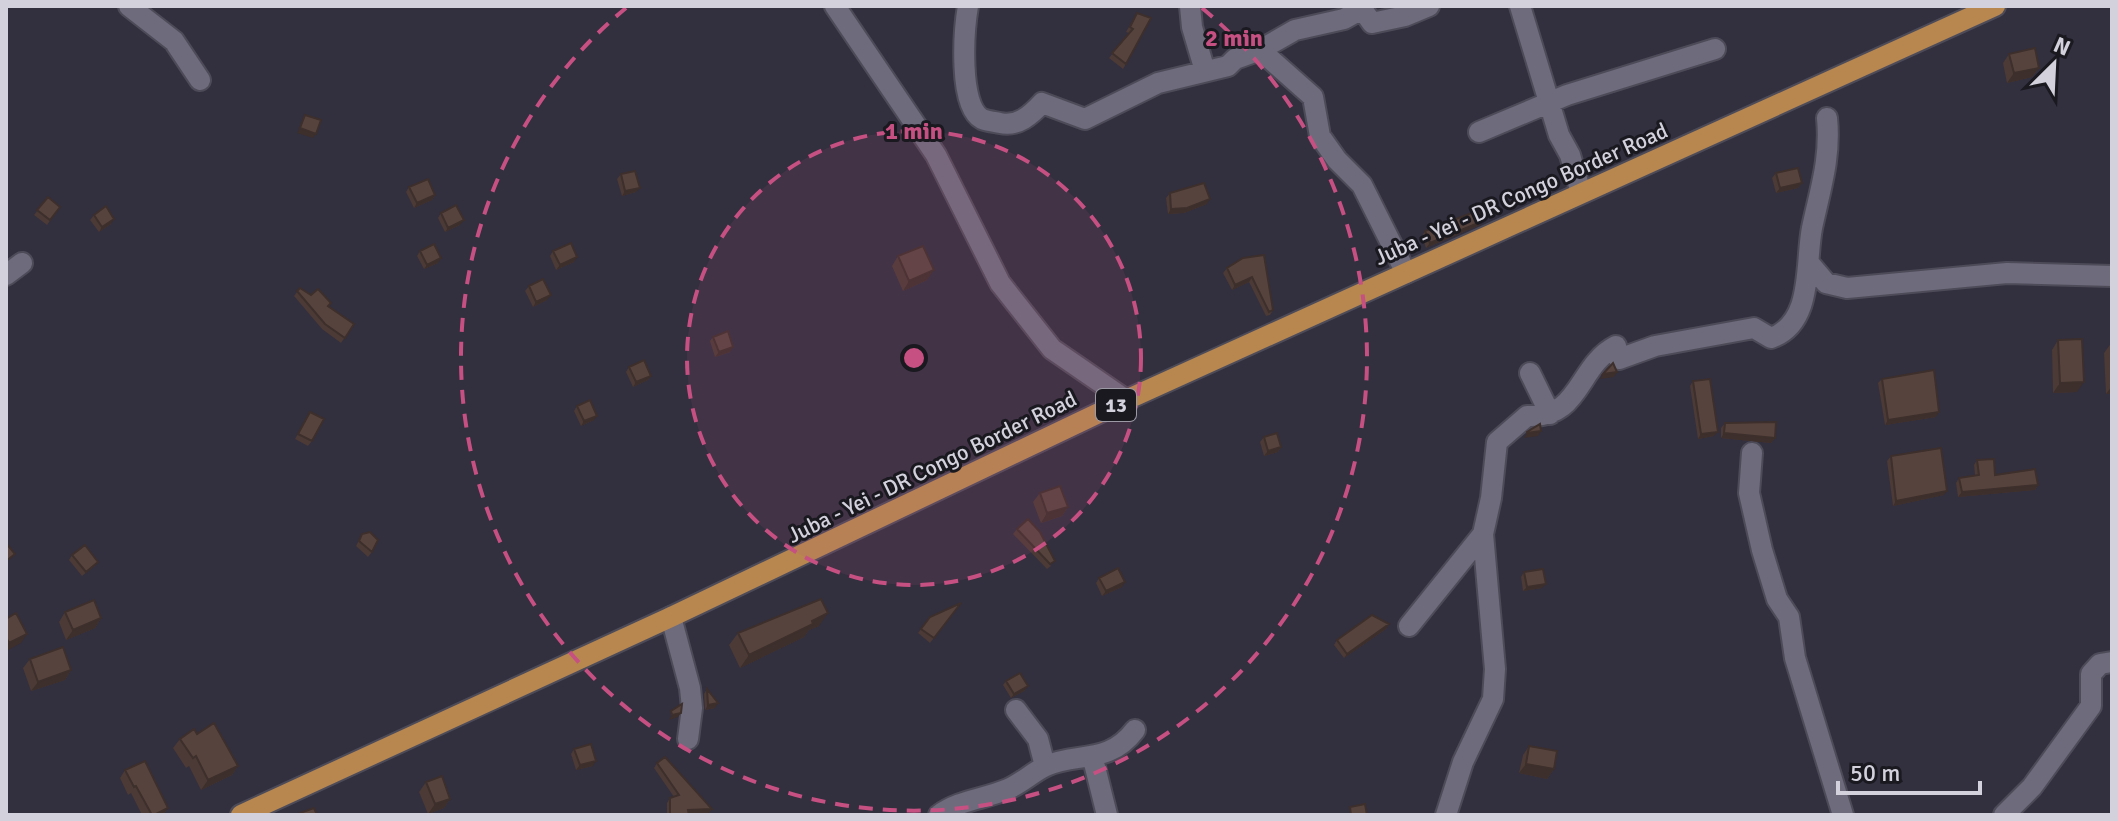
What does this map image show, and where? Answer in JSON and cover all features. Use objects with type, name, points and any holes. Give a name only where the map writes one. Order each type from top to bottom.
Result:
[{"type":"main road","name":"Juba - Yei - DR Congo Border Road","points":[[241,815],[671,617],[1126,400],[1581,193],[1968,12],[1995,6]]},
{"type":"street","points":[[129,6],[174,41],[200,80]]},
{"type":"street","points":[[835,6],[936,155],[1000,283],[1052,349],[1126,400]]},
{"type":"street","points":[[968,6],[964,71],[974,110],[981,119],[1010,125],[1028,117],[1042,103],[1085,119],[1130,94],[1228,66],[1235,59],[1260,50],[1295,30],[1344,19],[1365,8],[1372,23],[1405,16],[1429,6]]},
{"type":"street","points":[[1190,6],[1205,71]]},
{"type":"street","points":[[1520,6],[1581,193]]},
{"type":"street","points":[[1479,132],[1550,102],[1715,49]]},
{"type":"street","points":[[1260,50],[1313,97],[1320,136],[1337,160],[1362,185],[1406,273]]},
{"type":"street","points":[[1446,815],[1463,762],[1493,699],[1495,669],[1483,534],[1491,498],[1497,442],[1527,416],[1550,414],[1567,404],[1592,366],[1616,346],[1619,359],[1655,346],[1754,328],[1771,338],[1795,319],[1809,278],[1812,228],[1827,169],[1827,118]]},
{"type":"street","points":[[1809,263],[1826,283],[1863,288],[1978,285],[2007,273],[2112,276]]},
{"type":"street","points":[[1805,290],[1818,291],[1836,286]]},
{"type":"street","points":[[1530,373],[1550,414]]},
{"type":"street","points":[[1752,453],[1749,493],[1762,550],[1777,599],[1789,617],[1795,658],[1843,815]]},
{"type":"street","points":[[1409,626],[1483,534]]},
{"type":"street","points":[[671,617],[690,688],[692,708],[688,739]]},
{"type":"street","points":[[2004,815],[2032,787],[2091,706],[2091,674],[2100,664],[2112,662]]},
{"type":"street","points":[[1016,710],[1038,739],[1045,766]]},
{"type":"street","points":[[939,815],[952,805],[1028,780],[1045,766],[1093,759],[1129,739],[1135,730]]},
{"type":"street","points":[[1093,759],[1107,815]]},
{"type":"building","points":[[1137,13],[1151,18],[1126,64],[1112,53],[1133,29],[1130,27]]},
{"type":"building","points":[[2035,48],[2039,68],[2014,73],[2009,54]]},
{"type":"building","points":[[305,115],[321,120],[316,134],[300,128]]},
{"type":"building","points":[[1798,168],[1802,183],[1780,188],[1776,173]]},
{"type":"building","points":[[635,171],[640,188],[625,191],[621,174]]},
{"type":"building","points":[[428,179],[435,195],[417,203],[409,187]]},
{"type":"building","points":[[1204,183],[1210,199],[1187,208],[1171,209],[1170,193]]},
{"type":"building","points":[[48,197],[60,207],[50,220],[37,210]]},
{"type":"building","points":[[456,205],[464,220],[448,228],[441,213]]},
{"type":"building","points":[[106,206],[114,219],[102,227],[94,215]]},
{"type":"building","points":[[1479,210],[1483,221],[1430,243],[1425,231]]},
{"type":"building","points":[[571,243],[577,257],[560,265],[553,251]]},
{"type":"building","points":[[434,244],[441,258],[427,265],[420,251]]},
{"type":"building","points":[[923,246],[934,270],[909,281],[898,256]]},
{"type":"building","points":[[1264,255],[1273,310],[1269,312],[1252,277],[1235,285],[1227,268],[1243,258]]},
{"type":"building","points":[[543,279],[551,295],[536,302],[529,286]]},
{"type":"building","points":[[300,288],[311,295],[318,289],[331,303],[328,306],[354,324],[345,338],[325,324],[297,291]]},
{"type":"building","points":[[728,331],[733,347],[719,352],[713,337]]},
{"type":"building","points":[[2082,339],[2084,382],[2060,383],[2058,340]]},
{"type":"building","points":[[644,360],[651,376],[636,382],[629,367]]},
{"type":"building","points":[[1613,363],[1617,372],[1603,374]]},
{"type":"building","points":[[1934,370],[1939,412],[1888,420],[1882,379]]},
{"type":"building","points":[[1710,379],[1718,432],[1701,434],[1693,381]]},
{"type":"building","points":[[590,400],[597,416],[584,421],[577,406]]},
{"type":"building","points":[[310,412],[324,419],[312,441],[298,434]]},
{"type":"building","points":[[1776,422],[1775,438],[1724,433],[1725,423]]},
{"type":"building","points":[[1540,424],[1541,431],[1527,433],[1527,432]]},
{"type":"building","points":[[1277,433],[1281,447],[1268,451],[1264,437]]},
{"type":"building","points":[[1941,448],[1947,491],[1896,501],[1891,456]]},
{"type":"building","points":[[1994,459],[1995,475],[2035,469],[2038,485],[1962,492],[1959,478],[1979,475],[1977,460]]},
{"type":"building","points":[[1060,486],[1068,507],[1047,513],[1040,493]]},
{"type":"building","points":[[1028,519],[1040,532],[1055,561],[1050,564],[1017,529]]},
{"type":"building","points":[[370,532],[378,540],[372,552],[359,541],[362,534]]},
{"type":"building","points":[[6,543],[15,554],[6,561]]},
{"type":"building","points":[[85,545],[98,562],[86,572],[72,555]]},
{"type":"building","points":[[1118,568],[1125,582],[1106,591],[1099,578]]},
{"type":"building","points":[[1543,569],[1546,584],[1527,587],[1524,572]]},
{"type":"building","points":[[821,599],[828,613],[812,621],[813,624],[749,655],[738,633]]},
{"type":"building","points":[[94,600],[101,618],[73,630],[65,612]]},
{"type":"building","points":[[961,603],[934,638],[921,629],[930,617]]},
{"type":"building","points":[[16,613],[27,634],[9,643],[6,619]]},
{"type":"building","points":[[1372,615],[1389,624],[1347,654],[1337,640]]},
{"type":"building","points":[[63,647],[71,670],[38,682],[30,659]]},
{"type":"building","points":[[1020,673],[1028,686],[1014,694],[1006,681]]},
{"type":"building","points":[[707,689],[718,703],[708,705]]},
{"type":"building","points":[[682,704],[681,713],[672,715],[671,711]]},
{"type":"building","points":[[214,723],[238,766],[208,780],[196,756],[193,758],[180,739],[194,729],[197,734]]},
{"type":"building","points":[[591,744],[596,761],[580,765],[574,749]]},
{"type":"building","points":[[1529,746],[1557,751],[1554,769],[1526,764]]},
{"type":"building","points":[[665,757],[712,809],[688,810],[689,815],[670,815],[670,798],[679,795],[657,763]]},
{"type":"building","points":[[145,761],[168,808],[154,815],[125,770]]},
{"type":"building","points":[[442,776],[450,799],[435,804],[426,782]]},
{"type":"building","points":[[1365,804],[1367,815],[1351,815],[1350,807]]},
{"type":"building","points":[[314,808],[317,815],[300,813]]}]
